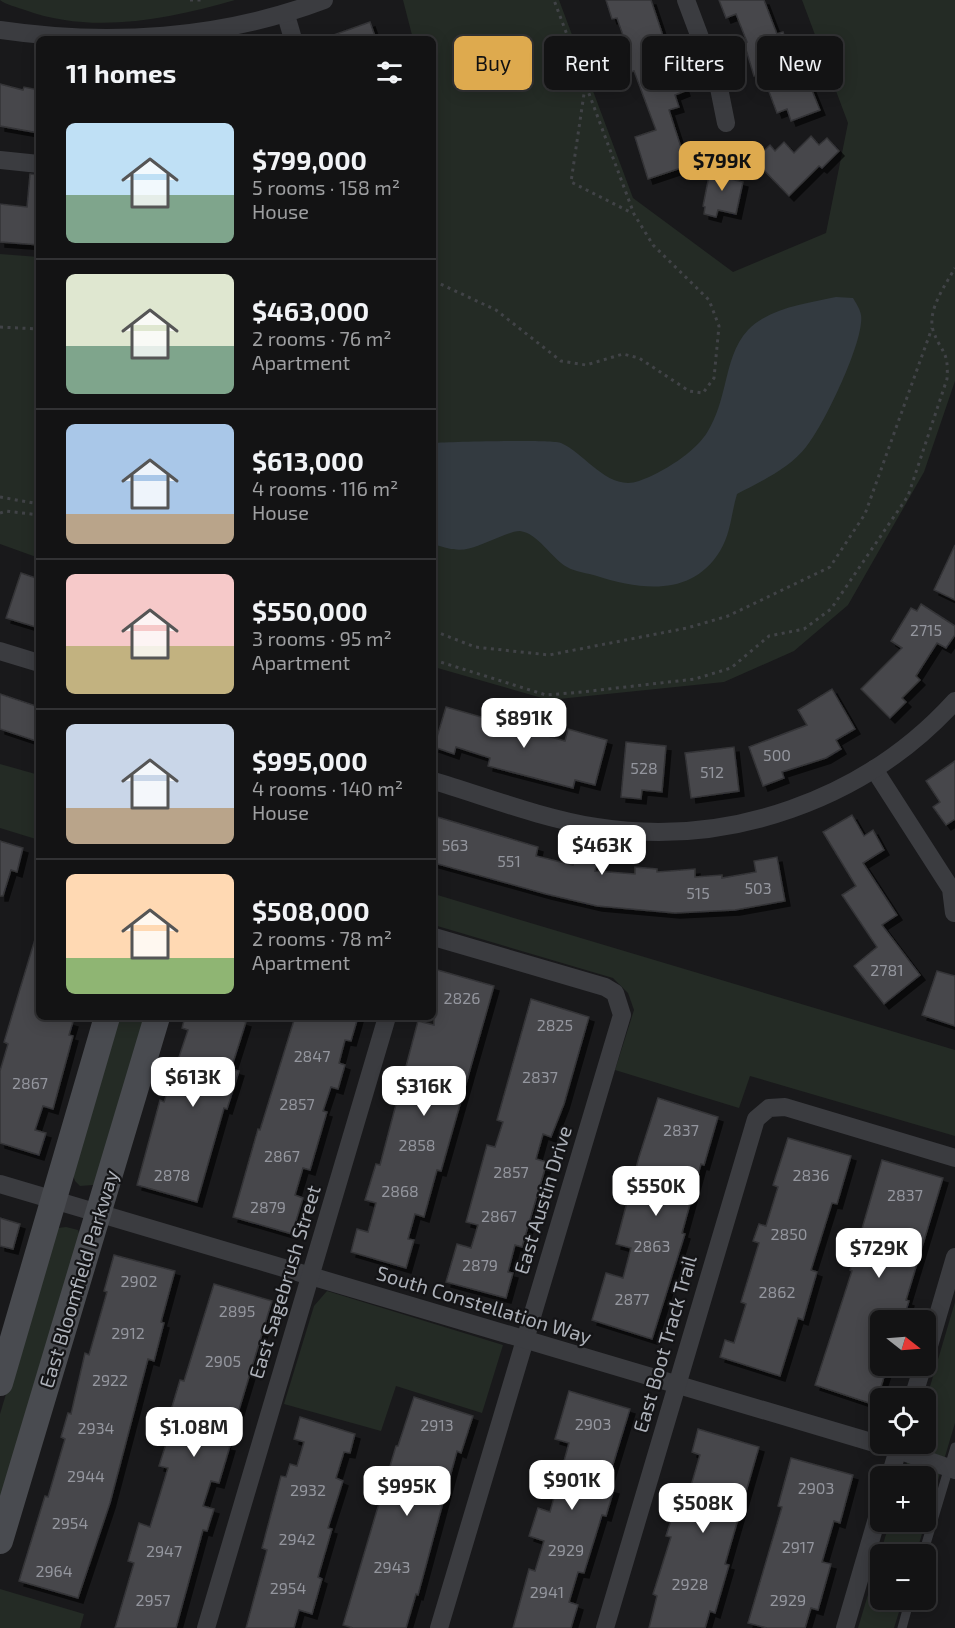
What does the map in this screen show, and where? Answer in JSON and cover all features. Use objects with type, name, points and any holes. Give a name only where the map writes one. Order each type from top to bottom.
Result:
[{"type":"street","points":[[170,36],[285,15],[324,0]]},
{"type":"street","points":[[686,0],[719,88],[726,123]]},
{"type":"street","points":[[285,15],[292,36]]},
{"type":"street","points":[[0,30],[67,36]]},
{"type":"street","points":[[0,160],[36,164]]},
{"type":"street","points":[[0,651],[36,662]]},
{"type":"street","points":[[436,783],[565,821],[607,828],[673,832],[737,824],[790,811],[874,769],[914,741],[955,701]]},
{"type":"street","points":[[874,769],[951,889],[954,914]]},
{"type":"street","name":"East Austin Drive","points":[[436,938],[605,987],[615,993],[622,1015],[439,1628]]},
{"type":"street","points":[[0,1383],[106,1020]]},
{"type":"street","name":"East Bloomfield Parkway","points":[[0,1540],[157,1020]]},
{"type":"street","name":"East Sagebrush Street","points":[[206,1628],[386,1020]]},
{"type":"street","name":"East Boot Track Trail","points":[[605,1628],[756,1119],[765,1111],[785,1107],[955,1158]]},
{"type":"street","name":"South Constellation Way","points":[[0,1184],[677,1385],[870,1438]]},
{"type":"street","points":[[936,1322],[955,1257]]},
{"type":"street","name":"South Constellation Way","points":[[917,1454],[952,1469]]},
{"type":"street","points":[[845,1628],[873,1532]]},
{"type":"lane","points":[[927,1544],[952,1469],[955,1447]]},
{"type":"lane","points":[[902,1628],[907,1610]]},
{"type":"path","points":[[190,0],[202,0]]},
{"type":"path","points":[[554,0],[567,36]]},
{"type":"path","points":[[584,90],[571,182],[634,214]]},
{"type":"path","points":[[436,282],[496,310],[561,361],[586,364],[623,354],[639,358],[689,392],[703,393],[714,378],[718,326],[709,300],[654,245],[634,214],[587,90]]},
{"type":"path","points":[[436,632],[475,646],[549,655],[676,630],[729,616],[830,567],[865,514],[932,328],[937,300],[955,268]]},
{"type":"path","points":[[0,327],[36,328]]},
{"type":"path","points":[[436,661],[546,695],[582,692],[695,679],[731,668],[769,636],[804,628],[831,609],[908,496],[946,379],[948,359],[932,328]]},
{"type":"path","points":[[0,497],[36,503]]},
{"type":"path","points":[[0,513],[6,511],[36,515]]},
{"type":"shaded area","points":[[0,0],[235,0],[157,18],[104,23],[51,18]]},
{"type":"shaded area","points":[[403,0],[559,0],[572,36],[544,36],[544,90],[593,90],[633,198],[733,272],[826,233],[848,123],[836,90],[843,90],[843,36],[815,36],[802,0],[955,0],[955,381],[924,472],[848,605],[794,651],[724,682],[549,700],[436,668],[436,36],[412,36]]},
{"type":"shaded area","points":[[0,254],[36,257],[36,557],[0,544]]},
{"type":"shaded area","points":[[836,297],[853,298],[861,315],[850,362],[832,403],[806,447],[792,462],[737,494],[724,544],[708,566],[695,576],[680,583],[664,586],[614,581],[567,567],[533,536],[520,531],[469,549],[445,548],[436,545],[436,443],[521,441],[561,443],[597,470],[617,481],[628,483],[639,481],[678,461],[703,439],[716,414],[736,348],[748,330],[767,316],[801,304]]},
{"type":"shaded area","points":[[0,764],[36,774],[36,839],[0,828]]},
{"type":"shaded area","points":[[436,895],[955,1050],[955,1136],[750,1076],[739,1108],[615,1070],[634,1010],[628,993],[613,978],[436,926]]},
{"type":"shaded area","points":[[117,1020],[147,1020],[99,1178],[93,1185],[80,1186],[75,1181],[72,1172]]},
{"type":"shaded area","points":[[58,1228],[78,1230],[82,1242],[0,1514],[0,1414],[53,1236]]},
{"type":"shaded area","points":[[327,1291],[503,1345],[482,1413],[396,1386],[381,1431],[284,1404],[314,1306]]},
{"type":"shaded area","points":[[955,1302],[955,1423],[936,1487],[936,1466],[906,1466],[910,1454],[936,1454],[936,1388],[930,1388],[933,1376],[936,1376],[936,1366]]},
{"type":"shaded area","points":[[887,1532],[923,1532],[919,1544],[883,1544]]},
{"type":"shaded area","points":[[870,1588],[870,1610],[900,1610],[894,1628],[858,1628]]},
{"type":"shaded area","points":[[0,1589],[84,1614],[80,1628],[0,1628]]},
{"type":"building","points":[[606,0],[651,0],[663,36],[642,36],[642,90],[685,90],[675,95],[679,107],[669,110],[687,166],[648,179],[635,137],[656,130],[634,71],[631,72],[630,69],[630,36],[623,36],[617,18],[612,19]]},
{"type":"building","points":[[719,0],[764,0],[777,34],[783,32],[784,36],[757,36],[757,75],[754,76],[745,46],[747,42],[736,14],[726,18]]},
{"type":"building","points":[[370,22],[375,36],[331,36]]},
{"type":"building","points":[[0,84],[23,90],[24,87],[36,89],[36,132],[0,126]]},
{"type":"building","points":[[768,90],[812,90],[820,110],[791,121],[787,109],[777,113]]},
{"type":"building","points":[[811,136],[819,145],[827,138],[839,151],[822,168],[819,166],[789,196],[754,160],[770,145],[775,151],[784,142],[794,153]]},
{"type":"building","points":[[711,166],[732,170],[730,179],[743,182],[736,214],[718,210],[716,217],[704,214],[705,207],[703,206]]},
{"type":"building","points":[[30,174],[36,175],[36,245],[0,242],[0,204],[27,207]]},
{"type":"building","points":[[955,545],[955,600],[934,590]]},
{"type":"building","points":[[21,573],[36,578],[36,627],[6,618]]},
{"type":"building","points":[[921,604],[955,626],[955,635],[946,648],[937,643],[916,676],[920,680],[902,698],[906,702],[890,718],[861,689],[902,648],[891,641],[911,608],[917,611]]},
{"type":"building","points":[[832,689],[855,729],[836,740],[841,749],[826,758],[782,772],[784,778],[763,786],[749,747],[807,725],[798,710]]},
{"type":"building","points":[[0,694],[36,706],[36,741],[0,729]]},
{"type":"building","points":[[446,707],[565,741],[568,729],[607,740],[595,785],[575,780],[573,788],[488,766],[490,758],[456,747],[454,754],[436,748]]},
{"type":"building","points":[[626,742],[666,746],[662,792],[642,790],[641,799],[621,797]]},
{"type":"building","points":[[734,747],[739,791],[691,798],[685,753]]},
{"type":"building","points":[[955,761],[955,819],[946,825],[933,807],[940,802],[926,781]]},
{"type":"building","points":[[852,815],[864,836],[873,830],[884,850],[863,863],[897,915],[882,925],[920,975],[884,1004],[854,966],[877,947],[842,895],[856,886],[823,832]]},
{"type":"building","points":[[436,817],[538,847],[536,856],[573,865],[575,857],[597,862],[595,871],[635,874],[635,867],[657,869],[657,872],[695,869],[695,877],[722,875],[722,878],[756,872],[754,861],[777,857],[785,901],[735,910],[675,913],[597,906],[436,864]]},
{"type":"building","points":[[0,841],[23,848],[17,872],[11,870],[3,896],[0,896]]},
{"type":"building","points":[[36,936],[36,1020],[73,1022],[69,1035],[73,1036],[53,1109],[43,1106],[35,1130],[46,1133],[39,1155],[0,1143],[0,1071],[8,1044],[4,1042]]},
{"type":"building","points":[[436,970],[494,986],[441,1171],[437,1170],[424,1217],[415,1214],[408,1239],[414,1240],[406,1268],[351,1252],[357,1229],[368,1232],[376,1203],[365,1200],[376,1164],[380,1165],[418,1021],[434,1025],[434,1020],[436,1020]]},
{"type":"building","points":[[937,971],[955,976],[955,1026],[922,1015]]},
{"type":"building","points":[[531,999],[589,1017],[564,1104],[551,1137],[543,1134],[536,1159],[547,1162],[522,1247],[515,1245],[508,1272],[513,1273],[506,1298],[446,1282],[457,1244],[471,1248],[478,1225],[466,1222],[487,1145],[495,1147],[503,1122],[497,1120]]},
{"type":"building","points":[[184,1020],[246,1022],[231,1069],[239,1071],[227,1109],[224,1108],[197,1202],[137,1185],[160,1100],[164,1102],[188,1030],[182,1028]]},
{"type":"building","points":[[294,1020],[357,1020],[351,1041],[345,1040],[339,1063],[345,1065],[338,1089],[331,1087],[323,1111],[327,1112],[310,1170],[303,1168],[295,1195],[303,1198],[292,1234],[233,1217],[258,1129],[260,1130]]},
{"type":"building","points":[[658,1098],[718,1117],[704,1165],[701,1164],[682,1233],[685,1234],[652,1339],[592,1320],[606,1273],[623,1278],[631,1248],[616,1244],[639,1157]]},
{"type":"building","points":[[788,1138],[851,1156],[837,1204],[832,1203],[811,1270],[817,1272],[803,1320],[798,1318],[780,1376],[720,1357],[725,1340],[734,1343],[746,1304],[741,1302],[759,1243],[753,1241],[759,1224],[766,1226],[778,1187],[773,1185]]},
{"type":"building","points":[[882,1160],[943,1178],[906,1300],[909,1301],[906,1310],[870,1310],[870,1376],[884,1376],[881,1388],[870,1388],[870,1403],[815,1385],[852,1271],[850,1270]]},
{"type":"building","points":[[0,1218],[20,1224],[13,1249],[0,1246]]},
{"type":"building","points":[[114,1255],[175,1271],[161,1322],[164,1323],[154,1361],[148,1359],[110,1503],[78,1598],[19,1581],[65,1439],[61,1437],[68,1413],[71,1414],[85,1353],[89,1355],[107,1292],[104,1291]]},
{"type":"building","points":[[214,1284],[272,1301],[235,1423],[231,1422],[225,1445],[230,1446],[219,1483],[211,1481],[203,1506],[214,1509],[207,1531],[203,1530],[176,1628],[115,1628],[134,1563],[128,1561],[139,1523],[150,1527],[168,1468],[159,1466],[174,1419],[169,1417],[180,1380],[184,1381]]},
{"type":"building","points":[[569,1391],[630,1409],[606,1487],[614,1489],[606,1516],[602,1515],[584,1573],[578,1572],[569,1602],[578,1605],[571,1628],[513,1628],[529,1569],[535,1571],[544,1541],[529,1536],[538,1508],[550,1512],[569,1443],[555,1439]]},
{"type":"building","points":[[414,1397],[473,1416],[461,1453],[457,1451],[418,1595],[416,1594],[406,1628],[353,1628],[343,1625],[396,1446],[398,1446]]},
{"type":"building","points":[[300,1417],[355,1434],[350,1453],[344,1452],[336,1478],[343,1481],[328,1528],[332,1529],[318,1577],[322,1579],[312,1614],[299,1610],[294,1628],[246,1628],[267,1550],[262,1548],[281,1476],[286,1477],[290,1464],[297,1466],[304,1442],[294,1439]]},
{"type":"building","points":[[698,1429],[759,1447],[725,1564],[729,1565],[715,1613],[710,1611],[705,1628],[649,1628],[657,1596],[653,1594],[671,1537],[666,1536],[672,1517],[681,1520],[700,1455],[692,1452]]},
{"type":"building","points":[[791,1458],[853,1475],[840,1523],[834,1521],[822,1562],[831,1564],[818,1610],[811,1608],[805,1628],[767,1628],[748,1623],[782,1507],[778,1506]]}]
